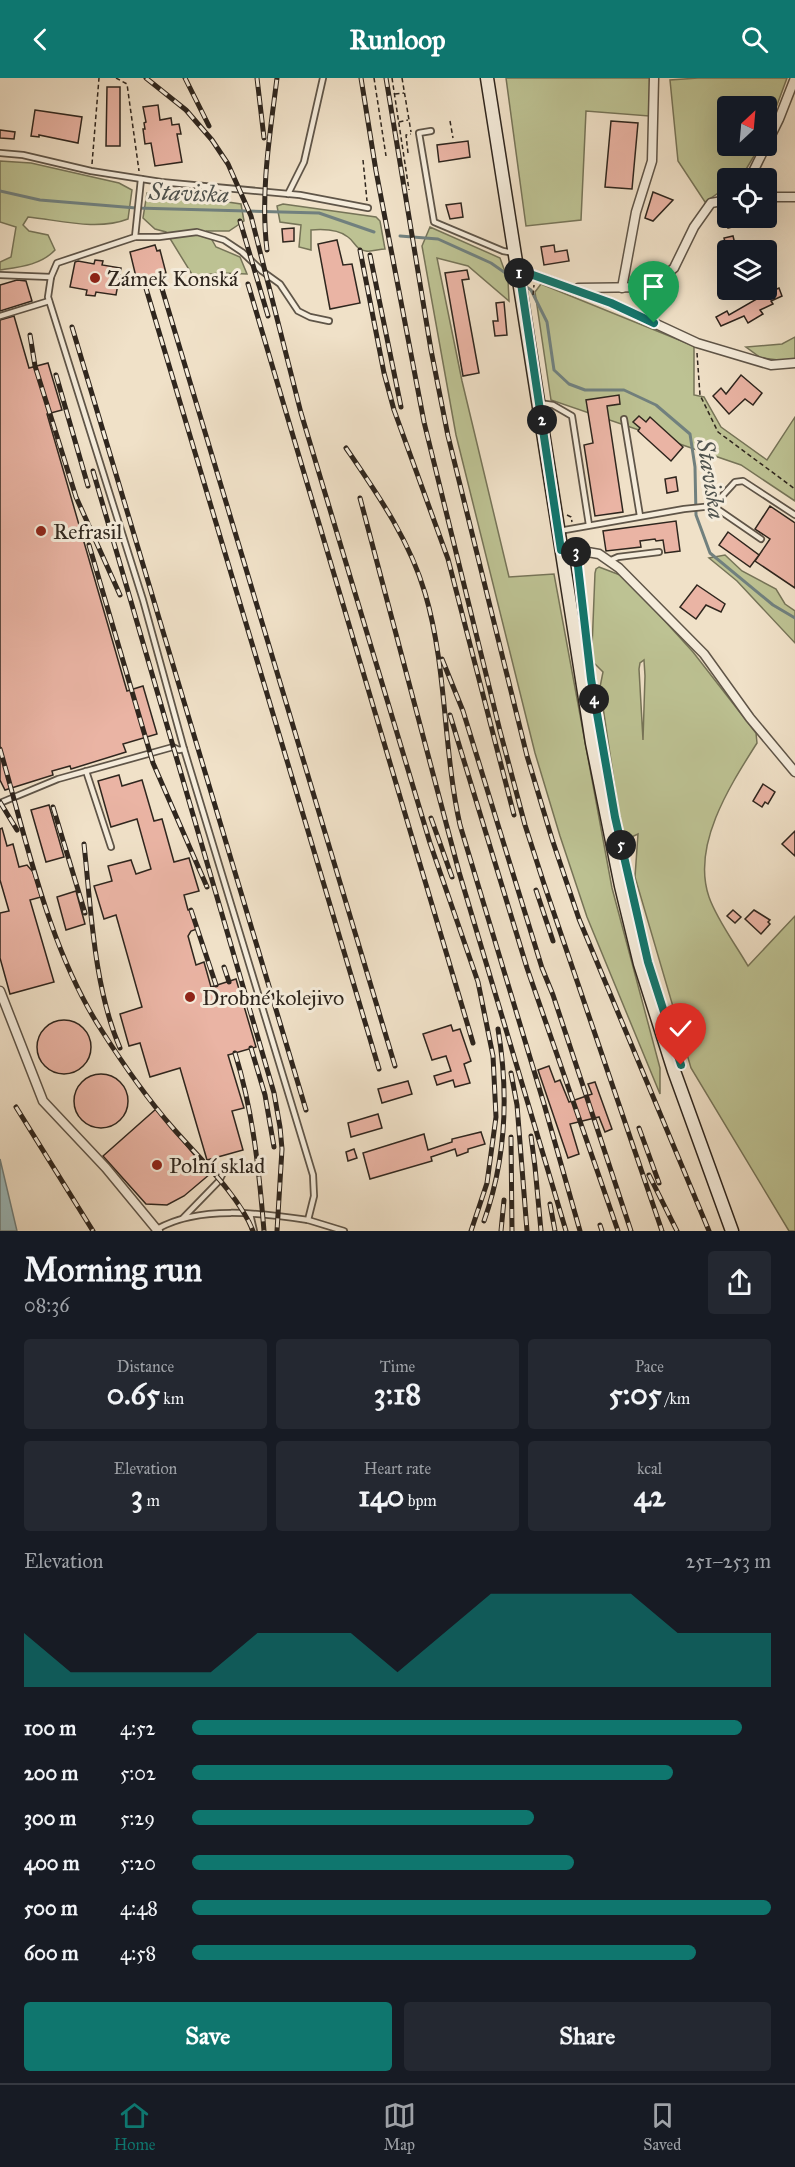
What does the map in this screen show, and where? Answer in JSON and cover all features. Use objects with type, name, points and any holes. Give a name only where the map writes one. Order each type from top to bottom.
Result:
[{"type":"main road","points":[[487,78],[592,743],[621,886],[640,964],[674,1071],[732,1231]]},
{"type":"street","points":[[622,288],[636,213],[652,161],[654,78]]},
{"type":"street","points":[[755,168],[779,119],[795,78]]},
{"type":"street","points":[[777,197],[795,197]]},
{"type":"street","points":[[572,288],[651,287],[674,268],[694,227],[711,203],[717,202]]},
{"type":"street","points":[[519,270],[611,303],[697,343],[771,365],[795,363]]},
{"type":"street","points":[[561,550],[576,549],[599,554],[619,568],[704,654],[750,718],[795,772]]},
{"type":"street","points":[[0,990],[43,1101],[106,1168],[157,1230]]},
{"type":"lane","points":[[288,194],[304,162],[323,78]]},
{"type":"lane","points":[[431,131],[419,133],[434,222],[503,251],[516,253]]},
{"type":"lane","points":[[0,153],[23,155],[91,171],[141,179],[200,187],[288,194],[368,207]]},
{"type":"lane","points":[[135,237],[141,179]]},
{"type":"lane","points":[[308,1220],[314,1196],[313,1175],[184,749],[143,600],[48,297],[51,278],[57,263],[135,237],[159,237],[197,232],[224,240],[242,252],[280,284],[298,311],[310,317],[329,321]]},
{"type":"lane","points":[[0,274],[51,278]]},
{"type":"lane","points":[[0,316],[49,301]]},
{"type":"lane","points":[[539,403],[553,405],[572,416],[590,525]]},
{"type":"lane","points":[[624,419],[640,516]]},
{"type":"lane","points":[[559,531],[640,516],[713,506],[735,482],[743,481],[795,515]]},
{"type":"lane","points":[[713,506],[761,539]]},
{"type":"lane","points":[[609,561],[618,557],[658,552]]},
{"type":"lane","points":[[0,804],[58,779],[173,747],[179,750],[184,749]]},
{"type":"lane","points":[[86,771],[111,847]]},
{"type":"lane","points":[[182,1218],[219,1181],[224,1171]]},
{"type":"lane","points":[[250,1214],[254,1231]]},
{"type":"lane","points":[[157,1230],[169,1222],[182,1218],[200,1215],[250,1214],[308,1220],[344,1231]]},
{"type":"path","points":[[91,171],[98,115],[99,78]]},
{"type":"path","points":[[116,78],[128,84],[141,179]]},
{"type":"path","points":[[374,78],[386,156]]},
{"type":"path","points":[[392,78],[409,190]]},
{"type":"path","points":[[402,78],[411,134]]},
{"type":"path","points":[[394,94],[404,93]]},
{"type":"path","points":[[399,122],[409,120]]},
{"type":"path","points":[[450,121],[453,138]]},
{"type":"path","points":[[408,153],[406,135],[419,133]]},
{"type":"path","points":[[363,160],[367,201]]},
{"type":"path","points":[[697,343],[700,395],[718,432],[795,489]]},
{"type":"path","points":[[576,549],[583,614]]},
{"type":"green space","points":[[506,78],[650,78],[649,116],[586,111],[581,220],[526,226]]},
{"type":"green space","points":[[787,78],[777,105],[777,96],[717,96],[717,156],[754,156],[747,168],[717,168],[717,194],[705,202],[678,161],[670,80]]},
{"type":"green space","points":[[0,161],[31,163],[119,183],[132,190],[128,219],[91,224],[28,217],[23,225],[29,231],[48,235],[55,250],[37,262],[0,270],[0,262],[11,257],[16,227],[0,222]]},
{"type":"green space","points":[[147,193],[166,193],[241,204],[244,221],[229,231],[207,231],[216,247],[240,257],[247,274],[220,273],[193,276],[166,232],[155,229],[143,218]]},
{"type":"green space","points":[[283,204],[376,217],[380,221],[385,249],[363,250],[344,234],[320,230],[311,230],[311,250],[299,247],[301,225],[280,222],[277,206]]},
{"type":"green space","points":[[430,227],[500,258],[508,280],[509,301],[468,266],[437,258],[462,381],[509,577],[554,574],[612,888],[660,1068],[660,1094],[587,917],[535,753],[456,435],[422,246]]},
{"type":"green space","points":[[541,284],[694,346],[694,395],[704,397],[721,427],[767,460],[795,417],[795,501],[741,465],[551,400],[535,292]]},
{"type":"green space","points":[[795,337],[795,362],[761,358],[746,347],[782,344]]},
{"type":"green space","points":[[725,555],[742,571],[776,589],[785,604],[795,611],[795,643],[737,581],[709,558]]},
{"type":"green space","points":[[599,567],[620,575],[643,597],[693,652],[756,733],[757,743],[716,816],[705,857],[705,877],[712,906],[748,966],[795,916],[795,1231],[789,1231],[691,1068],[635,877],[638,834],[623,841],[600,687],[603,672],[594,663],[592,648],[596,569]],"holes":[[[644,660],[643,740],[639,669],[640,663]]]},
{"type":"water","points":[[0,1159],[17,1231],[0,1231]]},
{"type":"building","points":[[107,87],[120,87],[120,146],[106,146]]},
{"type":"building","points":[[158,105],[160,120],[171,118],[172,125],[179,124],[181,134],[177,134],[182,162],[155,166],[151,143],[145,144],[143,129],[145,129],[144,123],[146,122],[143,107]]},
{"type":"building","points":[[35,110],[82,117],[78,143],[39,135],[39,137],[31,136]]},
{"type":"building","points":[[611,121],[638,123],[632,189],[605,187]]},
{"type":"building","points":[[0,130],[15,132],[14,139],[0,138]]},
{"type":"building","points":[[468,141],[470,157],[439,162],[437,145]]},
{"type":"building","points":[[653,192],[673,200],[653,221],[645,218]]},
{"type":"building","points":[[461,203],[463,217],[450,219],[446,205]]},
{"type":"building","points":[[294,228],[294,241],[283,242],[282,229]]},
{"type":"building","points":[[733,236],[734,240],[724,240],[724,238]]},
{"type":"building","points":[[337,240],[343,265],[352,264],[360,303],[330,309],[318,244]]},
{"type":"building","points":[[155,245],[157,251],[160,250],[166,273],[140,281],[138,276],[136,277],[130,252]]},
{"type":"building","points":[[554,245],[555,252],[567,250],[569,261],[544,265],[541,247]]},
{"type":"building","name":"Zámek Konská","points":[[95,260],[103,261],[102,265],[121,268],[116,295],[96,292],[95,296],[86,295],[87,290],[70,287],[75,262],[94,264]]},
{"type":"building","points":[[467,270],[469,279],[462,280],[479,373],[463,376],[445,273]]},
{"type":"building","points":[[17,280],[26,281],[32,301],[0,311],[0,285]]},
{"type":"building","points":[[779,288],[782,296],[777,298]]},
{"type":"building","points":[[755,300],[773,300],[771,301],[773,304],[760,310],[763,314],[748,323],[744,316],[721,326],[716,317],[727,311],[729,315]]},
{"type":"building","points":[[504,302],[507,335],[495,336],[493,321],[498,321],[496,303]]},
{"type":"building","name":"Refrasil","points":[[14,316],[29,368],[48,363],[62,410],[47,414],[127,691],[143,686],[157,734],[123,744],[126,752],[71,769],[70,766],[52,771],[53,775],[5,790],[0,780],[0,320]]},
{"type":"building","points":[[741,375],[762,393],[753,405],[745,399],[729,414],[713,396],[721,388],[726,394]]},
{"type":"building","points":[[619,395],[620,404],[607,406],[623,512],[595,516],[584,445],[593,443],[586,400]]},
{"type":"building","points":[[639,416],[646,422],[650,417],[683,447],[671,461],[638,431],[640,428],[633,422]]},
{"type":"building","points":[[676,477],[678,491],[667,493],[665,479]]},
{"type":"building","points":[[770,506],[795,523],[795,588],[755,561],[770,539],[755,529]]},
{"type":"building","points":[[676,521],[680,551],[665,553],[663,540],[656,541],[655,539],[640,541],[641,547],[606,551],[603,531]]},
{"type":"building","points":[[728,532],[759,555],[750,567],[719,545]]},
{"type":"building","points":[[697,585],[725,604],[721,612],[706,605],[696,619],[680,607]]},
{"type":"building","name":"Drobné kolejivo","points":[[119,775],[122,786],[142,780],[154,821],[162,819],[174,862],[189,858],[199,891],[184,895],[197,929],[191,931],[188,936],[196,965],[204,962],[211,987],[236,979],[256,1047],[228,1055],[244,1108],[232,1111],[243,1150],[207,1160],[180,1068],[150,1077],[140,1043],[129,1046],[120,1014],[142,1007],[116,915],[104,919],[94,886],[112,881],[108,866],[131,860],[136,874],[151,869],[137,819],[111,827],[98,781]]},
{"type":"building","points":[[763,784],[775,792],[768,804],[765,802],[762,807],[753,801]]},
{"type":"building","points":[[49,805],[64,857],[46,862],[31,810]]},
{"type":"building","points":[[2,828],[7,846],[13,844],[19,867],[27,865],[33,872],[41,897],[30,900],[54,982],[10,994],[0,958],[0,913],[9,911],[0,880],[0,829]]},
{"type":"building","points":[[795,831],[795,856],[782,844]]},
{"type":"building","points":[[76,891],[85,924],[66,930],[57,897]]},
{"type":"building","points":[[733,910],[741,917],[735,923],[727,916]]},
{"type":"building","points":[[754,910],[770,920],[768,922],[770,924],[761,934],[745,919]]},
{"type":"building","points":[[59,1020],[69,1020],[79,1024],[87,1032],[91,1047],[87,1062],[79,1070],[69,1074],[59,1074],[49,1070],[41,1062],[37,1052],[37,1042],[41,1032],[49,1024]]},
{"type":"building","points":[[451,1025],[453,1031],[460,1029],[471,1061],[464,1064],[470,1083],[455,1087],[453,1080],[437,1085],[434,1076],[451,1071],[446,1056],[432,1060],[423,1034]]},
{"type":"building","points":[[549,1066],[555,1082],[560,1080],[569,1102],[592,1094],[588,1084],[595,1082],[612,1129],[605,1132],[599,1117],[570,1124],[579,1154],[568,1158],[538,1070]]},
{"type":"building","points":[[96,1074],[106,1074],[116,1078],[124,1086],[128,1101],[124,1116],[116,1124],[106,1128],[96,1128],[86,1124],[78,1116],[74,1106],[74,1096],[78,1086],[86,1078]]},
{"type":"building","points":[[408,1081],[412,1094],[382,1103],[378,1089]]},
{"type":"building","name":"Polní sklad","points":[[156,1109],[210,1174],[184,1196],[167,1205],[146,1204],[103,1156]]},
{"type":"building","points":[[378,1114],[382,1128],[351,1137],[348,1123]]},
{"type":"building","points":[[481,1132],[485,1144],[468,1149],[468,1152],[457,1156],[455,1149],[431,1157],[432,1161],[370,1179],[363,1153],[424,1134],[428,1150],[452,1142],[452,1139]]},
{"type":"building","points":[[354,1149],[357,1158],[348,1161],[346,1152]]},
{"type":"waterway","name":"Staviska","points":[[0,191],[40,200],[136,208],[319,213],[374,232]]},
{"type":"waterway","name":"Staviska","points":[[400,236],[438,239],[491,263],[514,279]]},
{"type":"waterway","name":"Staviska","points":[[525,286],[531,290],[547,322],[554,370],[569,384],[585,390],[624,390],[656,405],[690,434],[695,467],[696,515],[710,553],[773,605],[795,618]]},
{"type":"railway","points":[[146,78],[186,110],[212,140],[228,164],[251,216],[301,413],[430,843],[478,982],[493,1056],[496,1117],[487,1183],[471,1231]]},
{"type":"railway","points":[[185,78],[209,126]]},
{"type":"railway","points":[[257,78],[264,138]]},
{"type":"railway","points":[[267,250],[265,185],[277,78]]},
{"type":"railway","points":[[361,78],[376,171],[424,422],[500,731],[525,825],[544,884],[662,1231]]},
{"type":"railway","points":[[386,78],[431,350],[448,436],[527,756],[579,919],[709,1231]]},
{"type":"railway","points":[[240,221],[268,316]]},
{"type":"railway","points":[[360,250],[384,373],[394,410],[448,559],[514,815]]},
{"type":"railway","points":[[370,255],[401,407]]},
{"type":"railway","points":[[160,282],[395,1066]]},
{"type":"railway","points":[[248,284],[473,1043]]},
{"type":"railway","points":[[145,285],[379,1069]]},
{"type":"railway","points":[[72,327],[306,1110]]},
{"type":"railway","points":[[30,335],[35,366],[76,497],[120,595]]},
{"type":"railway","points":[[56,375],[88,486]]},
{"type":"railway","points":[[346,448],[381,500],[401,536],[425,593],[437,650],[450,767],[460,825],[580,1231]]},
{"type":"railway","points":[[93,471],[274,1093],[282,1149],[277,1231]]},
{"type":"railway","points":[[360,498],[459,872],[566,1231]]},
{"type":"railway","points":[[89,545],[153,763],[207,887]]},
{"type":"railway","points":[[442,659],[463,711],[542,968],[631,1231]]},
{"type":"railway","points":[[450,715],[527,968],[618,1231]]},
{"type":"railway","points":[[0,749],[41,894],[68,966],[84,999],[102,1031],[135,1080],[172,1127],[228,1190],[247,1217],[253,1231]]},
{"type":"railway","points":[[0,802],[17,830]]},
{"type":"railway","points":[[53,807],[85,913]]},
{"type":"railway","points":[[431,818],[452,877]]},
{"type":"railway","points":[[84,844],[99,974],[111,1025],[120,1048]]},
{"type":"railway","points":[[536,890],[553,941]]},
{"type":"railway","points":[[191,910],[216,985]]},
{"type":"railway","points":[[224,967],[229,982]]},
{"type":"railway","points":[[484,1221],[497,1174],[503,1126],[504,1078],[498,1029]]},
{"type":"railway","points":[[251,1048],[265,1095],[274,1147]]},
{"type":"railway","points":[[235,1053],[251,1119],[264,1231]]},
{"type":"railway","points":[[511,1073],[517,1105],[527,1231]]},
{"type":"railway","points":[[16,1107],[93,1231]]},
{"type":"railway","points":[[639,1128],[659,1183]]},
{"type":"railway","points":[[531,1136],[541,1231]]},
{"type":"railway","points":[[511,1137],[512,1231]]},
{"type":"railway","points":[[649,1175],[677,1231]]},
{"type":"railway","points":[[501,1231],[504,1200]]},
{"type":"railway","points":[[550,1204],[555,1231]]},
{"type":"railway","points":[[600,1225],[602,1231]]},
{"type":"place","name":"Zámek Konská","points":[[95,278]]},
{"type":"place","name":"Refrasil","points":[[41,531]]},
{"type":"place","name":"Drobné kolejivo","points":[[190,997]]},
{"type":"place","name":"Polní sklad","points":[[157,1165]]},
{"type":"route","points":[[654,323],[611,303],[519,270],[561,550],[576,549],[591,679],[615,817],[648,962],[681,1065]]}]
